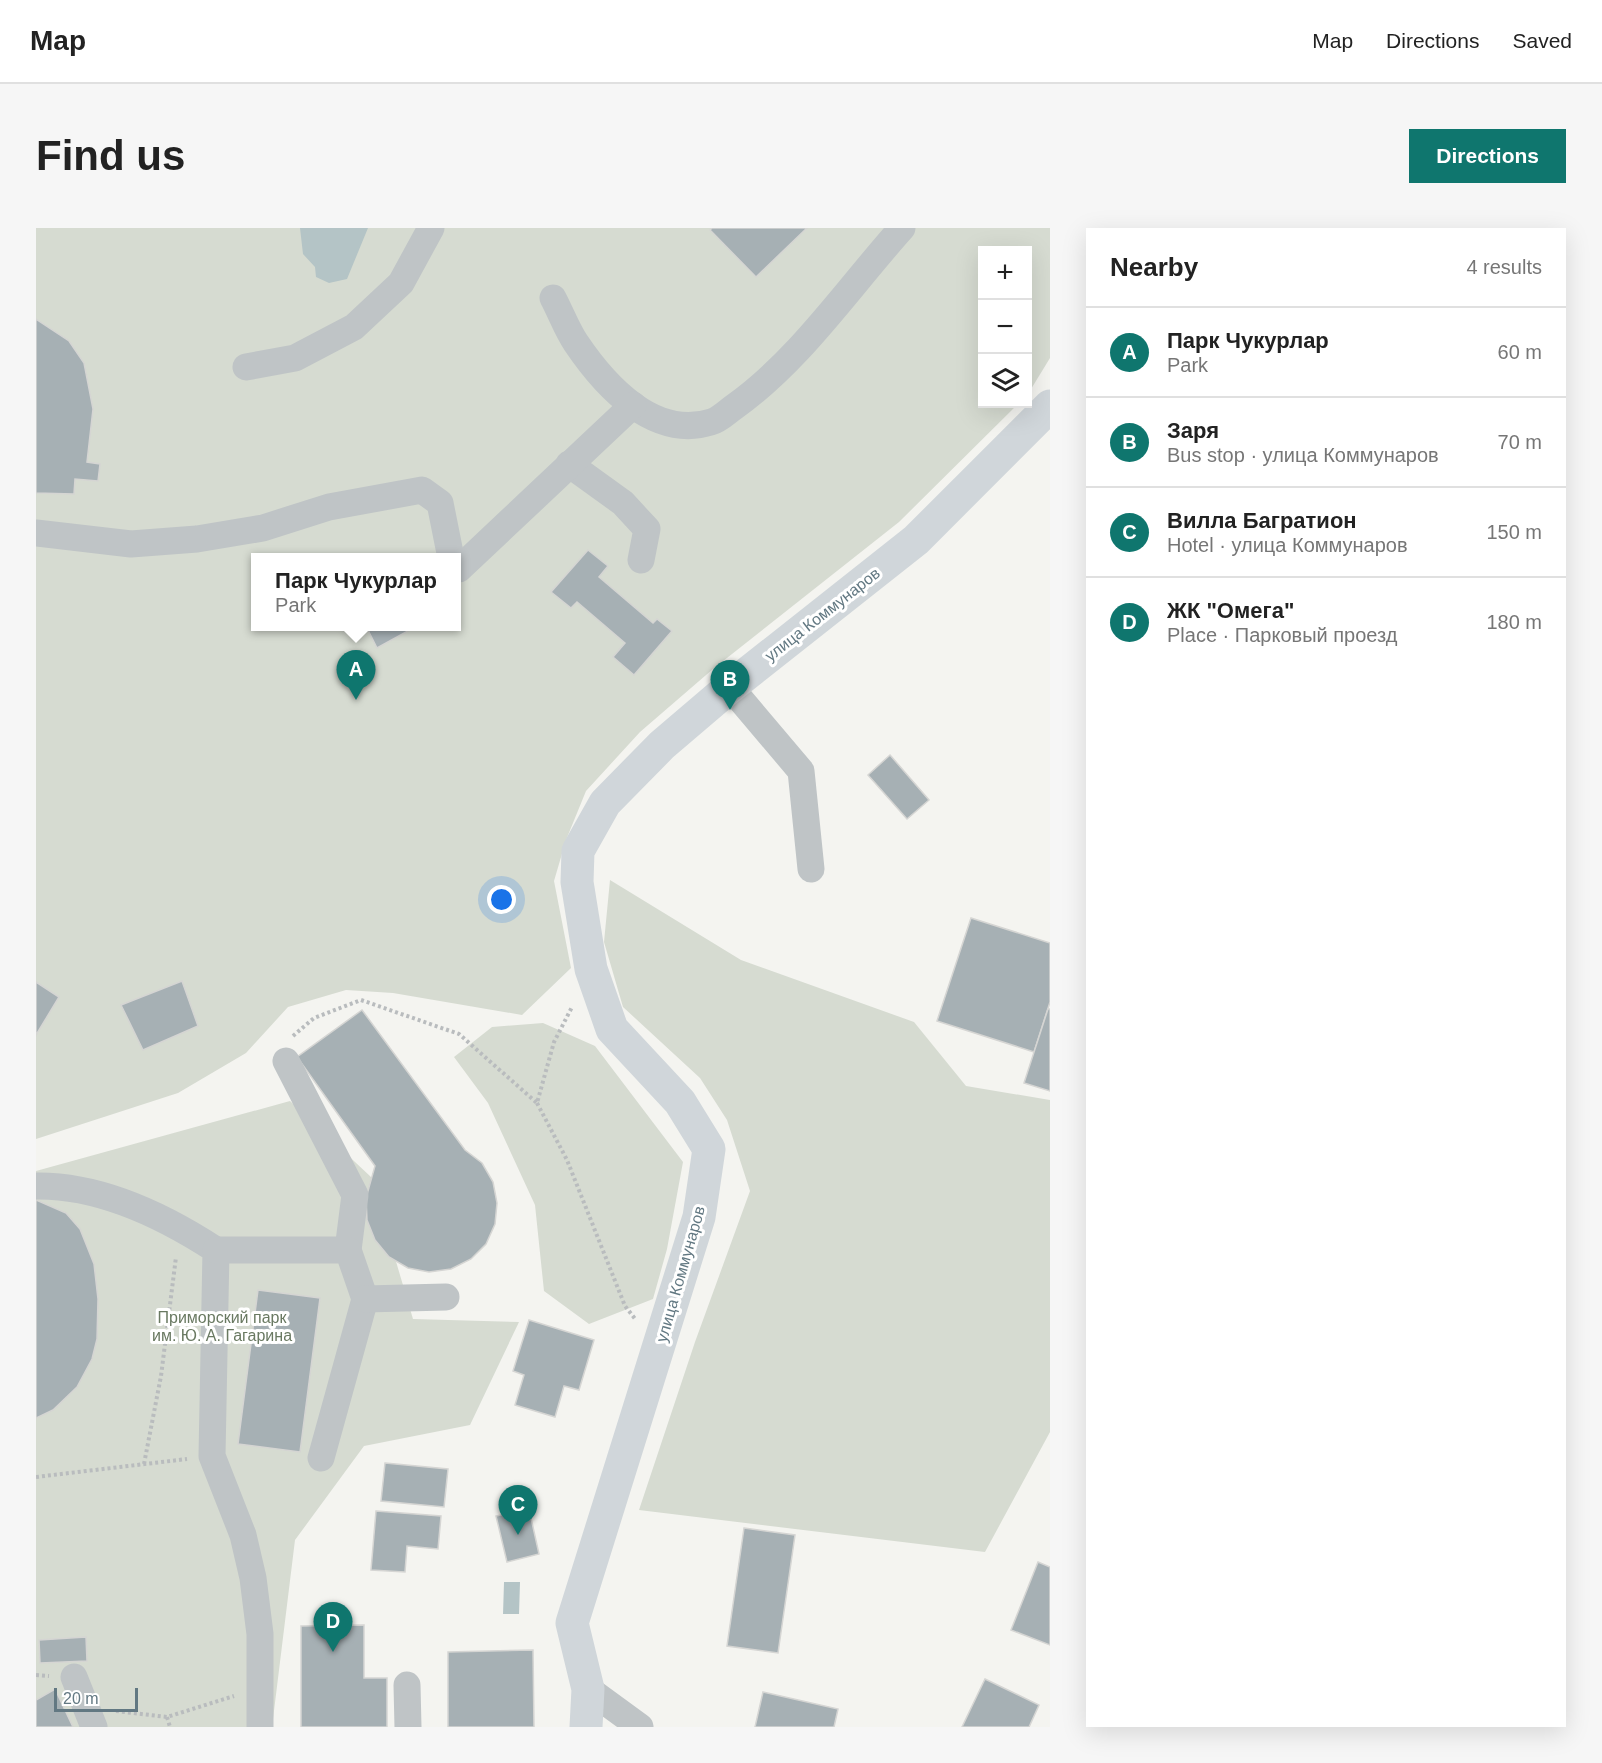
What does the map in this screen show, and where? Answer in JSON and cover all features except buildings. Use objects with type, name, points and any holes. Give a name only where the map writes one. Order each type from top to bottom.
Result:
[{"type":"main road","name":"улица Коммунаров","points":[[586,1727],[588,1689],[572,1623],[699,1217],[708,1149],[680,1102],[612,1029],[591,969],[577,882],[578,851],[605,803],[662,745],[730,687],[916,540],[1050,406]]},
{"type":"street","points":[[246,367],[296,358],[354,327],[401,283],[431,228]]},
{"type":"street","points":[[554,298],[575,343],[620,396],[649,416],[675,426],[713,422],[759,389],[822,324],[856,279],[902,228]]},
{"type":"street","points":[[461,567],[633,405]]},
{"type":"street","points":[[568,464],[623,503],[647,529],[641,560]]},
{"type":"street","points":[[36,532],[131,544],[197,539],[263,528],[329,507],[422,490],[440,503],[450,553]]},
{"type":"street","points":[[730,687],[801,771],[811,869]]},
{"type":"street","points":[[286,1061],[355,1195],[348,1250],[365,1299],[321,1458]]},
{"type":"street","points":[[36,1186],[65,1185],[91,1192],[180,1227],[216,1250],[348,1250]]},
{"type":"street","points":[[216,1250],[212,1456],[243,1535],[253,1578],[260,1634],[260,1727]]},
{"type":"street","points":[[365,1299],[446,1297]]},
{"type":"street","points":[[74,1677],[90,1717]]},
{"type":"street","points":[[407,1685],[408,1727]]},
{"type":"street","points":[[588,1689],[640,1727]]},
{"type":"path","points":[[537,1103],[554,1042],[591,969]]},
{"type":"path","points":[[286,1061],[279,1048],[314,1018],[361,1000],[459,1034],[537,1103],[567,1160],[625,1305],[638,1323],[665,1328]]},
{"type":"path","points":[[144,1464],[161,1376],[180,1227]]},
{"type":"path","points":[[36,1477],[212,1456]]},
{"type":"path","points":[[90,1717],[167,1717],[260,1688]]},
{"type":"path","points":[[167,1717],[170,1727]]},
{"type":"green space","points":[[36,228],[1050,228],[1050,358],[1032,387],[1032,246],[978,246],[978,408],[1014,408],[899,522],[713,669],[640,732],[586,791],[566,840],[554,881],[571,968],[522,1015],[393,993],[346,990],[288,1007],[246,1053],[178,1093],[36,1139]]},
{"type":"green space","points":[[610,880],[741,960],[914,1022],[966,1086],[1050,1100],[1050,1432],[985,1552],[639,1510],[695,1342],[750,1191],[727,1120],[700,1078],[623,1007],[604,942]]},
{"type":"green space","points":[[543,1023],[595,1046],[683,1162],[667,1249],[653,1299],[589,1324],[544,1291],[535,1205],[488,1103],[454,1057],[492,1027]]},
{"type":"green space","name":"Приморский парк им. Ю. А. Гагарина","points":[[290,1101],[371,1177],[413,1319],[519,1322],[470,1425],[364,1446],[295,1540],[272,1727],[36,1727],[36,1171]]},
{"type":"shaded area","points":[[300,228],[368,228],[347,279],[329,283],[316,277],[315,267],[303,254]]},
{"type":"shaded area","points":[[504,1582],[520,1582],[519,1614],[503,1614]]},
{"type":"place","name":"Парк Чукурлар","points":[[356,700]]},
{"type":"place","name":"Заря","points":[[730,710]]},
{"type":"place","name":"Вилла Багратион","points":[[518,1535]]},
{"type":"place","name":"ЖК \"Омега\"","points":[[333,1652]]}]
